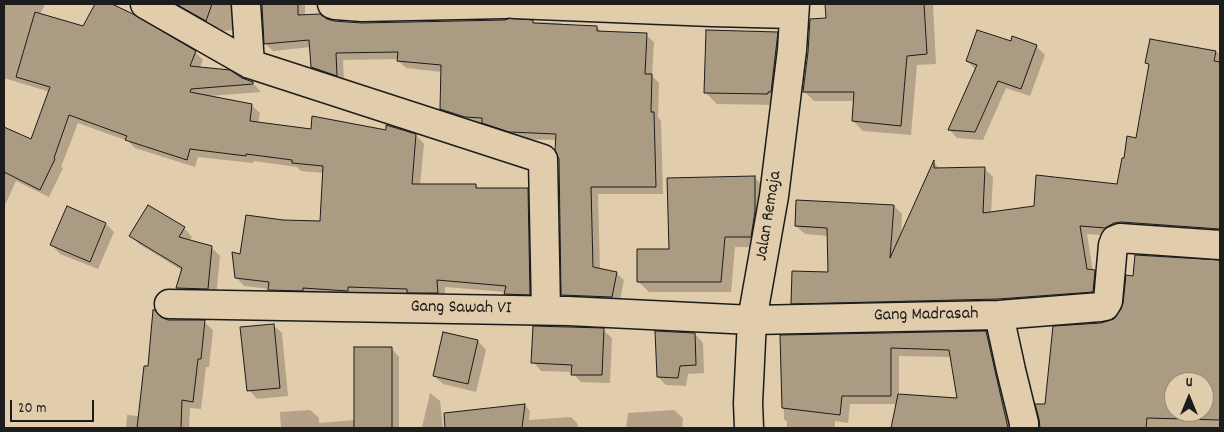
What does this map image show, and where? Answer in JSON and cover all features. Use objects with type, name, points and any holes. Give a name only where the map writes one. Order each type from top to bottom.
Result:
[{"type":"street","points":[[145,4],[250,64],[542,159],[546,310]]},
{"type":"street","points":[[246,4],[250,64]]},
{"type":"street","points":[[332,4],[335,6],[362,7],[505,4]]},
{"type":"street","points":[[514,4],[712,12],[795,9]]},
{"type":"street","name":"Jalan Remaja","points":[[749,428],[748,403],[752,320],[774,196],[792,50],[795,9]]},
{"type":"street","name":"Gang Madrasah","points":[[752,320],[999,315],[1100,307],[1105,306],[1108,301],[1114,240],[1120,238],[1220,245]]},
{"type":"street","name":"Gang Sawah VI","points":[[169,304],[546,310],[752,320]]},
{"type":"street","points":[[999,315],[1024,428]]},
{"type":"building","points":[[95,4],[112,4],[135,15],[196,51],[190,66],[230,70],[242,78],[253,82],[253,84],[191,89],[190,92],[252,104],[250,121],[311,129],[312,116],[386,130],[386,125],[416,134],[412,184],[476,184],[476,188],[528,188],[530,295],[504,294],[506,286],[437,280],[438,293],[407,293],[407,289],[348,287],[348,291],[303,288],[303,291],[268,290],[269,282],[235,278],[232,252],[240,254],[246,215],[283,220],[320,221],[323,166],[292,163],[292,160],[246,154],[246,156],[190,149],[187,160],[125,140],[127,136],[69,115],[55,159],[40,190],[4,172],[4,127],[31,139],[50,87],[16,77],[35,12],[83,26]]},
{"type":"building","points":[[176,4],[212,4],[206,21]]},
{"type":"building","points":[[262,4],[298,4],[298,15],[320,14],[334,21],[362,23],[505,20],[510,18],[533,20],[533,23],[597,26],[597,31],[647,33],[645,74],[652,74],[651,112],[654,112],[656,187],[591,187],[593,267],[617,272],[612,297],[561,295],[559,159],[555,150],[556,134],[509,132],[482,123],[482,118],[465,117],[440,109],[441,65],[397,61],[398,52],[336,53],[337,76],[311,67],[309,40],[264,44]]},
{"type":"building","points":[[825,4],[924,4],[927,54],[907,56],[901,126],[852,121],[854,92],[803,92],[810,19],[826,18]]},
{"type":"building","points":[[706,30],[778,32],[771,92],[768,92],[768,94],[704,93]]},
{"type":"building","points":[[977,30],[1011,41],[1012,36],[1037,45],[1021,89],[998,81],[975,132],[948,130],[977,65],[966,61]]},
{"type":"building","points":[[1150,39],[1216,51],[1214,61],[1220,62],[1220,229],[1121,222],[1114,223],[1105,228],[1080,226],[1087,269],[1095,270],[1093,292],[998,299],[791,304],[792,271],[828,272],[827,228],[795,226],[796,200],[894,205],[890,258],[934,160],[934,168],[985,167],[983,213],[1034,206],[1036,175],[1117,184],[1122,158],[1124,158],[1127,136],[1136,138],[1149,64],[1145,63]]},
{"type":"building","points":[[755,176],[755,211],[751,237],[725,237],[721,282],[637,282],[637,249],[669,249],[667,178]]},
{"type":"building","points":[[148,205],[185,227],[179,237],[212,246],[208,289],[176,288],[182,268],[129,236]]},
{"type":"building","points":[[67,206],[106,223],[90,262],[50,245]]},
{"type":"building","points":[[1135,255],[1220,260],[1220,420],[1214,420],[1214,372],[1164,372],[1164,418],[1147,418],[1146,428],[1040,428],[1035,404],[1045,404],[1053,326],[1101,323],[1114,319],[1123,303],[1126,275],[1133,276]]},
{"type":"building","points":[[153,310],[168,320],[205,320],[201,359],[198,359],[193,402],[182,400],[181,428],[137,428],[144,366],[148,366]]},
{"type":"building","points":[[274,324],[280,388],[247,391],[240,327]]},
{"type":"building","points":[[533,326],[604,328],[602,375],[571,375],[572,365],[531,363]]},
{"type":"building","points":[[655,331],[695,333],[696,365],[680,366],[678,378],[657,377]]},
{"type":"building","points":[[986,331],[1008,428],[891,428],[898,394],[957,398],[949,350],[891,348],[891,396],[842,396],[840,415],[782,408],[780,335]]},
{"type":"building","points":[[443,332],[478,340],[468,384],[433,376]]},
{"type":"building","points":[[354,347],[392,347],[392,428],[354,428]]},
{"type":"building","points":[[525,404],[522,428],[445,428],[444,413]]}]
